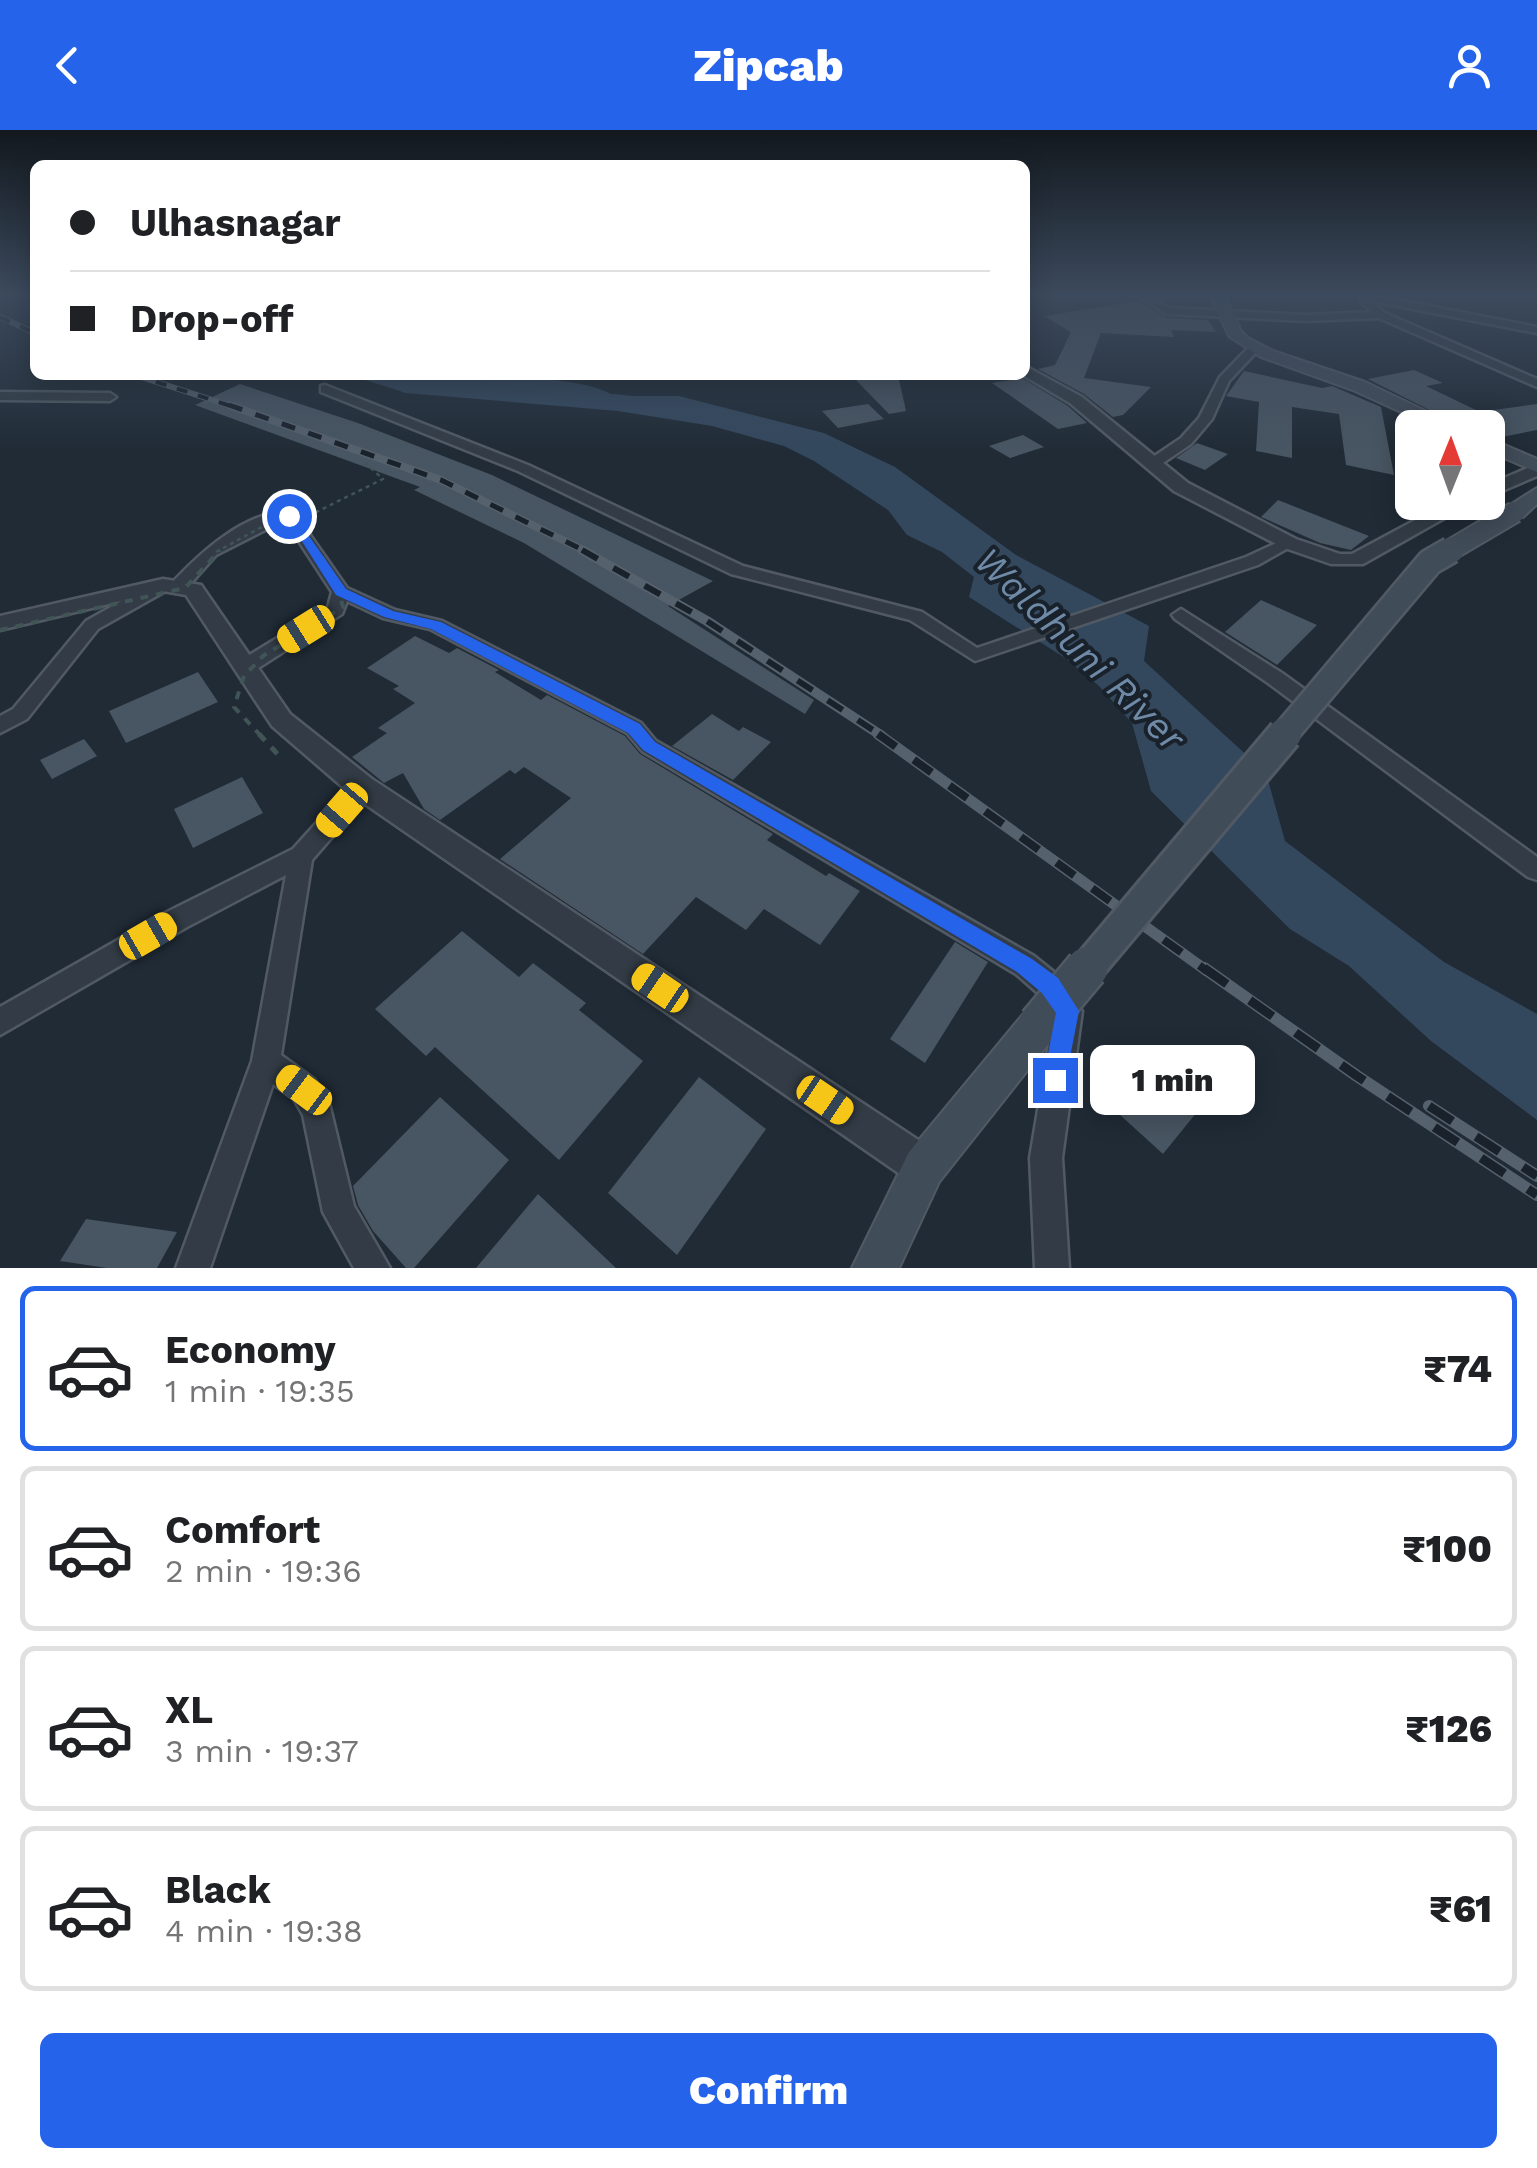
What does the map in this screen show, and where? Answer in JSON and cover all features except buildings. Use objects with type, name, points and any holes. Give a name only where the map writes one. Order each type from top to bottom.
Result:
[{"type":"main road","points":[[1255,347],[1413,410]]},
{"type":"main road","points":[[1505,452],[1537,468]]},
{"type":"main road","points":[[874,1268],[924,1167],[1430,562],[1530,501]]},
{"type":"street","points":[[1454,346],[1537,382]]},
{"type":"street","points":[[1152,464],[1186,441],[1205,419],[1224,380],[1255,347]]},
{"type":"street","points":[[1030,373],[1076,400],[1181,487],[1288,544],[1338,560],[1356,560],[1430,520]]},
{"type":"street","points":[[325,389],[523,468],[737,570],[916,616],[975,655],[1252,561],[1288,544]]},
{"type":"street","points":[[0,396],[110,397]]},
{"type":"street","points":[[0,404],[16,398]]},
{"type":"street","points":[[1505,484],[1537,468]]},
{"type":"street","points":[[0,726],[20,714],[92,624],[170,587],[210,552],[284,514],[289,516],[341,592],[389,614],[436,626],[634,728],[649,746],[930,908],[1025,966],[1050,986],[1068,1011],[1046,1158],[1052,1268]]},
{"type":"street","points":[[0,626],[170,587],[193,590],[281,720],[362,786],[924,1167]]},
{"type":"street","points":[[245,667],[336,610],[341,592]]},
{"type":"street","points":[[1181,615],[1275,678],[1537,870]]},
{"type":"street","points":[[0,1022],[178,919],[301,856],[362,786]]},
{"type":"street","points":[[193,1268],[266,1060],[301,856]]},
{"type":"street","points":[[266,1060],[304,1090],[316,1110],[339,1212],[373,1268]]},
{"type":"path","points":[[294,523],[383,479],[362,460]]},
{"type":"path","points":[[0,626],[185,588],[217,551],[282,516],[294,523],[339,580],[344,607],[263,656],[244,676],[234,707],[283,760]]},
{"type":"water","points":[[366,380],[479,380],[633,396],[679,396],[824,433],[895,467],[1016,555],[1149,626],[1144,661],[1266,773],[1285,841],[1444,962],[1537,1014],[1537,1120],[1431,1041],[1349,966],[1290,929],[1151,791],[1132,723],[1098,685],[1065,658],[969,597],[974,577],[942,552],[907,535],[888,510],[814,461],[784,446],[712,426],[618,411],[406,393]]},
{"type":"waterway","name":"Waldhuni River","points":[[507,380],[601,397]]},
{"type":"railway","points":[[150,380],[237,408]]},
{"type":"railway","points":[[229,405],[441,480],[587,552]]},
{"type":"railway","points":[[582,550],[707,621],[882,736]]},
{"type":"railway","points":[[878,734],[1207,971]]},
{"type":"railway","points":[[1204,968],[1357,1076],[1537,1195]]},
{"type":"railway","points":[[1429,1106],[1537,1176]]},
{"type":"route","points":[[289,516],[341,592],[389,614],[436,626],[634,728],[649,746],[1025,966],[1050,986],[1068,1011],[1055,1080]]}]
